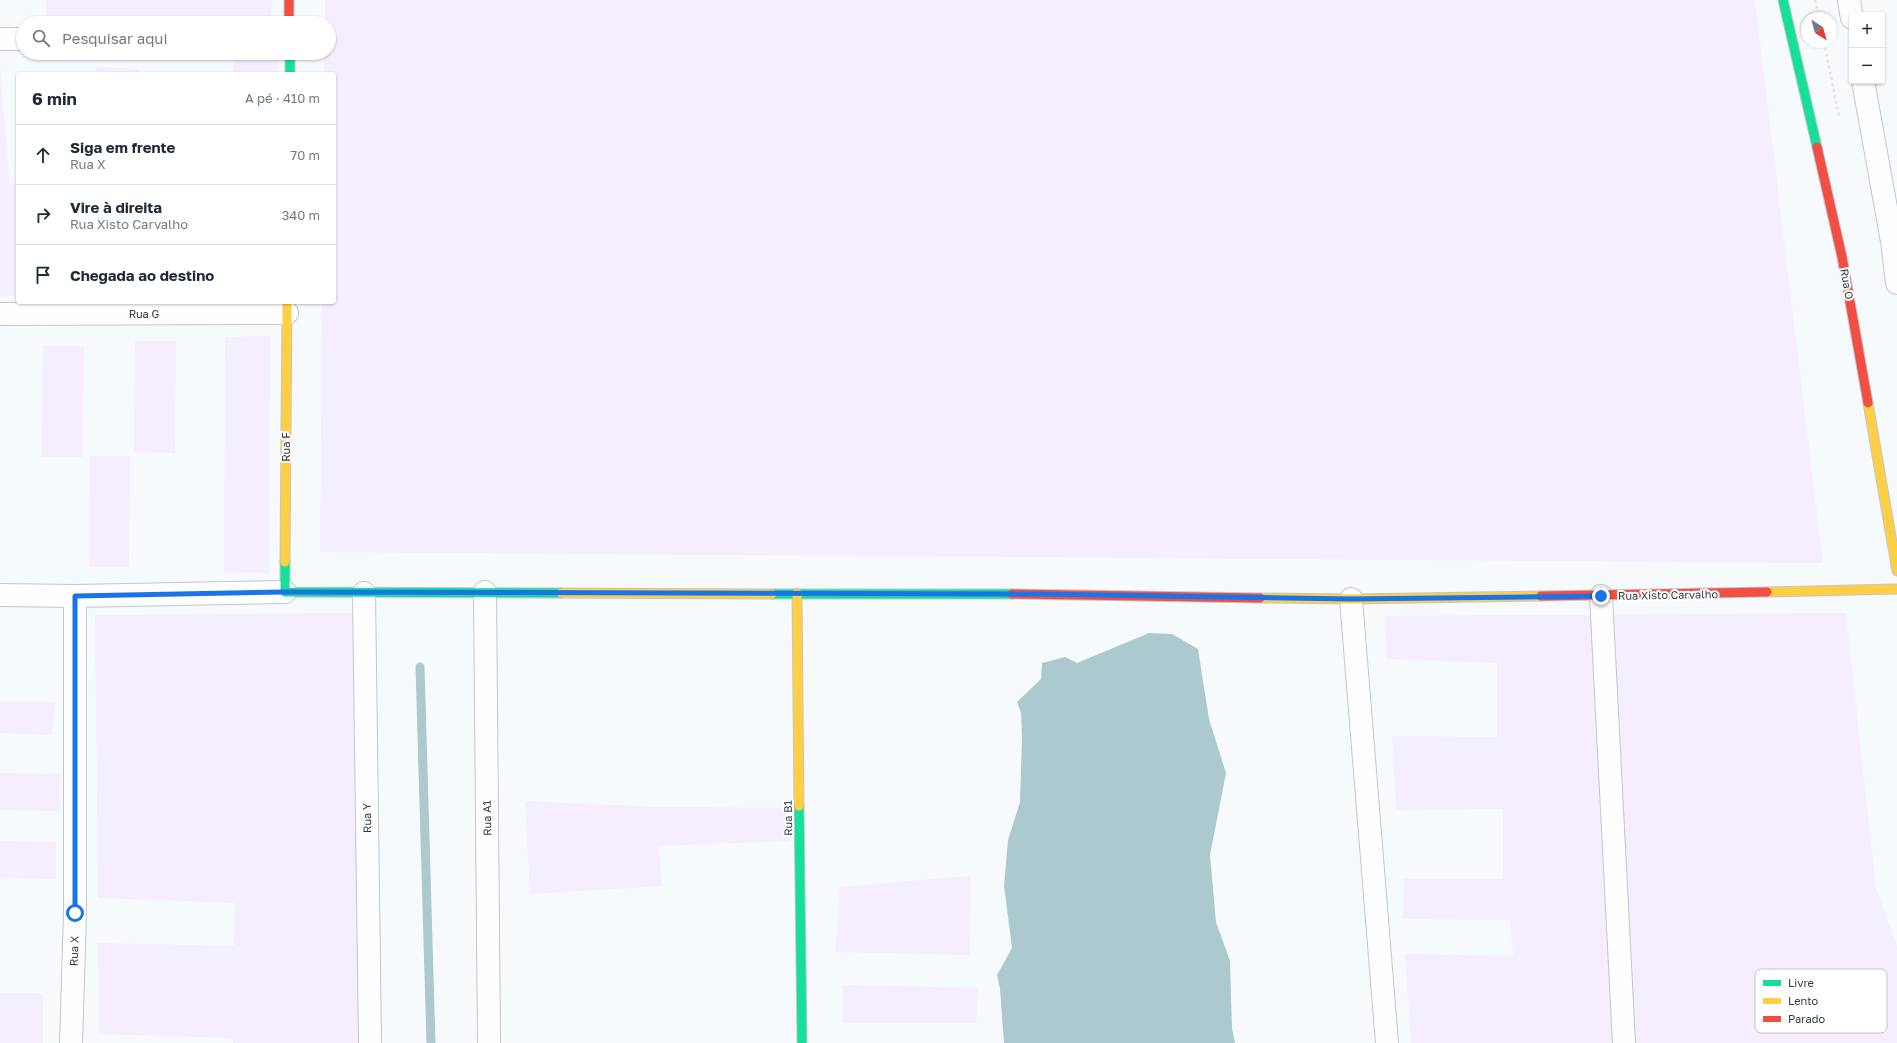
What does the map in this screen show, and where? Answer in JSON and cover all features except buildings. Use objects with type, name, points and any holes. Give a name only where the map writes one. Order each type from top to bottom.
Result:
[{"type":"street","points":[[289,0],[289,16]]},
{"type":"street","name":"Rua O","points":[[1783,0],[1842,257],[1897,572]]},
{"type":"street","points":[[1849,0],[1851,12]]},
{"type":"street","points":[[0,39],[16,39]]},
{"type":"street","points":[[290,60],[290,72]]},
{"type":"street","points":[[1864,84],[1892,241],[1897,283]]},
{"type":"street","name":"Rua G","points":[[0,314],[287,307]]},
{"type":"street","name":"Rua F","points":[[285,592],[287,307]]},
{"type":"street","name":"Rua Xisto Carvalho","points":[[0,595],[75,596],[285,592],[485,592],[1040,594],[1351,599],[1601,596],[1897,589]]},
{"type":"street","name":"Rua A1","points":[[485,592],[489,1043]]},
{"type":"street","name":"Rua Y","points":[[364,593],[370,1043]]},
{"type":"street","name":"Rua B1","points":[[797,593],[802,1043]]},
{"type":"street","name":"Rua X","points":[[71,1043],[75,913],[75,596]]},
{"type":"street","points":[[1601,596],[1624,1043]]},
{"type":"street","points":[[1351,599],[1387,1043]]},
{"type":"path","points":[[1815,0],[1818,12]]},
{"type":"shaded area","points":[[46,0],[272,0],[271,16],[46,16]]},
{"type":"shaded area","points":[[325,0],[1755,0],[1823,563],[320,552],[322,304],[336,304],[336,72],[324,72],[324,60],[336,60],[336,16],[325,16]]},
{"type":"shaded area","points":[[234,60],[278,60],[278,72],[233,72]]},
{"type":"shaded area","points":[[0,66],[10,184],[16,184],[16,296],[0,296]]},
{"type":"shaded area","points":[[96,67],[139,69],[139,72],[95,72]]},
{"type":"shaded area","points":[[270,336],[269,573],[224,572],[225,337]]},
{"type":"shaded area","points":[[135,341],[176,341],[175,453],[134,452]]},
{"type":"shaded area","points":[[43,346],[84,346],[83,457],[42,457]]},
{"type":"shaded area","points":[[90,456],[130,456],[129,567],[89,567]]},
{"type":"shaded area","points":[[356,613],[360,1043],[233,1043],[233,1038],[99,1034],[98,943],[234,946],[235,903],[98,898],[95,615]]},
{"type":"shaded area","points":[[1846,613],[1876,888],[1897,946],[1897,1043],[1411,1043],[1405,954],[1513,956],[1510,920],[1403,919],[1404,879],[1503,879],[1503,809],[1396,810],[1392,736],[1497,737],[1497,663],[1387,659],[1385,616]]},
{"type":"shaded area","points":[[0,702],[55,702],[52,735],[0,733]]},
{"type":"shaded area","points":[[0,773],[60,774],[59,811],[0,810]]},
{"type":"shaded area","points":[[525,801],[657,807],[793,808],[790,841],[659,846],[662,886],[530,894]]},
{"type":"shaded area","points":[[0,841],[56,842],[56,879],[0,878]]},
{"type":"shaded area","points":[[971,876],[970,955],[835,952],[840,887]]},
{"type":"shaded area","points":[[843,985],[978,988],[976,1023],[843,1023]]},
{"type":"shaded area","points":[[0,993],[43,993],[43,1043],[0,1043]]},
{"type":"water","points":[[1149,633],[1172,634],[1198,649],[1209,719],[1226,773],[1210,855],[1216,922],[1230,961],[1232,1028],[1235,1043],[1004,1043],[1000,989],[997,975],[1012,948],[1004,886],[1008,840],[1020,802],[1022,739],[1021,713],[1017,702],[1041,679],[1042,663],[1065,657],[1077,663]]},
{"type":"waterway","points":[[420,667],[431,1043]]},
{"type":"traffic: fast","points":[[1783,0],[1817,147]]},
{"type":"traffic: fast","points":[[290,60],[290,72]]},
{"type":"traffic: fast","points":[[285,562],[285,592],[561,593]]},
{"type":"traffic: fast","points":[[772,594],[1012,594]]},
{"type":"traffic: fast","points":[[799,806],[802,1043]]},
{"type":"traffic: slow","points":[[285,562],[287,304]]},
{"type":"traffic: slow","points":[[1868,403],[1897,571]]},
{"type":"traffic: slow","points":[[1767,592],[1897,589]]},
{"type":"traffic: slow","points":[[561,593],[772,594]]},
{"type":"traffic: slow","points":[[797,593],[799,806]]},
{"type":"traffic: slow","points":[[1260,598],[1351,599],[1541,596]]},
{"type":"traffic: jam","points":[[289,0],[289,16]]},
{"type":"traffic: jam","points":[[1817,147],[1842,257],[1868,403]]},
{"type":"traffic: jam","points":[[1541,596],[1767,592]]},
{"type":"traffic: jam","points":[[1012,594],[1260,598]]},
{"type":"route","points":[[75,913],[75,596],[285,592],[1040,594],[1351,599],[1601,596]]}]
